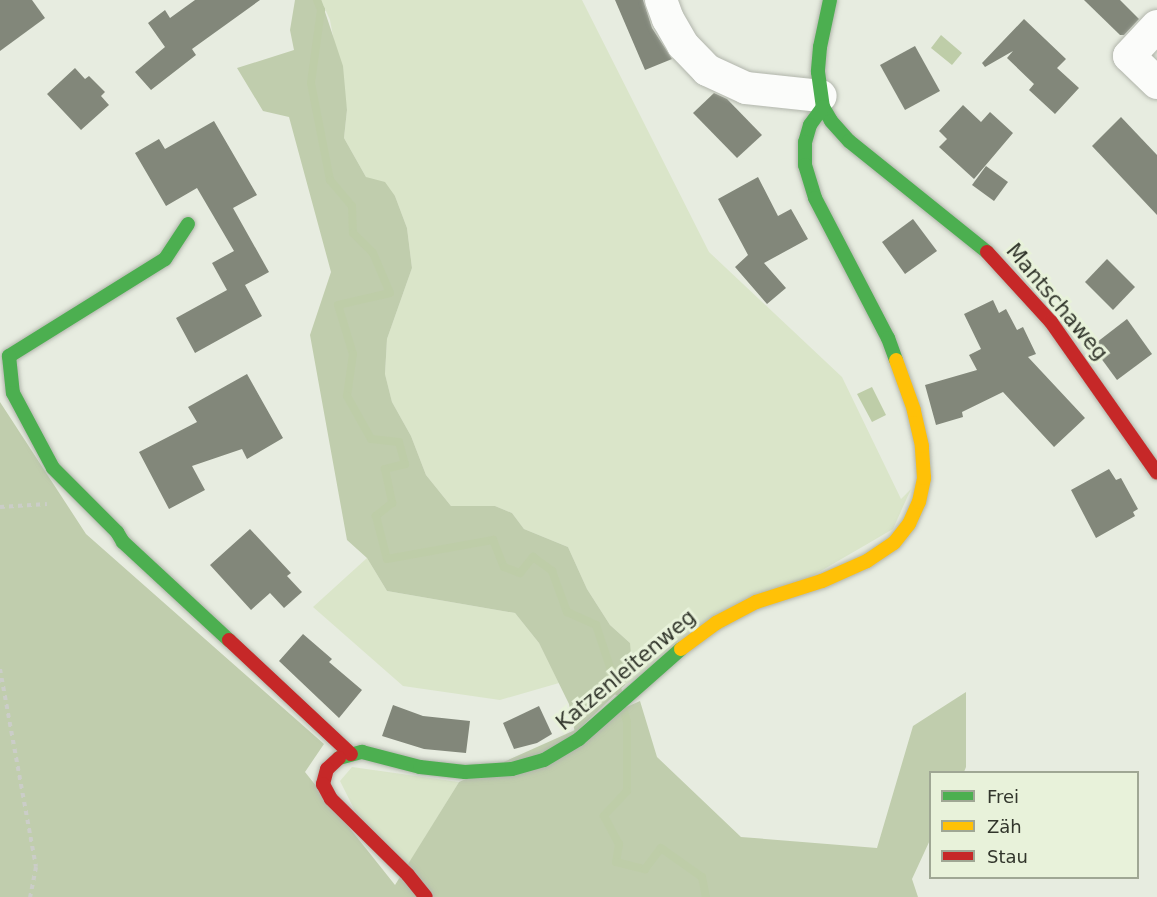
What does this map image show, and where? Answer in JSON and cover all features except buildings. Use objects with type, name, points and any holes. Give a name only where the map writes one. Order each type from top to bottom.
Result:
[{"type":"street","points":[[661,0],[668,19],[683,45],[708,70],[746,88],[822,101],[818,72],[820,47],[830,0]]},
{"type":"street","points":[[1157,26],[1129,57],[1157,83]]},
{"type":"street","name":"Mantschaweg","points":[[822,101],[831,121],[849,141],[997,261],[1058,332],[1157,473]]},
{"type":"street","name":"Katzenleitenweg","points":[[351,754],[381,755],[444,771],[489,772],[530,765],[557,753],[602,719],[668,659],[733,612],[845,572],[881,552],[901,535],[919,502],[924,478],[922,446],[904,376],[860,279],[815,198],[805,165],[805,142],[810,125],[822,101]]},
{"type":"street","points":[[188,224],[165,260],[9,356],[13,393],[52,468],[117,532],[123,542],[351,754],[334,761],[327,769],[322,784],[426,897]]},
{"type":"path","points":[[0,507],[86,501]]},
{"type":"path","points":[[0,669],[36,867],[30,897]]},
{"type":"shaded area","points":[[295,0],[321,0],[343,66],[347,110],[344,138],[366,177],[385,182],[395,196],[407,228],[412,268],[387,339],[385,374],[392,402],[411,436],[426,475],[451,506],[495,506],[512,513],[524,529],[568,547],[587,589],[610,625],[630,643],[631,655],[625,685],[575,733],[569,704],[539,643],[515,613],[387,591],[367,558],[347,540],[310,335],[331,272],[289,117],[263,111],[237,68],[294,50],[290,30]]},
{"type":"shaded area","points":[[321,0],[582,0],[709,252],[842,377],[901,499],[911,489],[893,529],[625,685],[630,643],[610,625],[587,589],[568,547],[524,529],[512,513],[495,506],[451,506],[426,475],[411,436],[392,402],[385,374],[387,339],[412,268],[407,228],[395,196],[366,177],[344,138],[347,110],[330,20]]},
{"type":"shaded area","points":[[941,35],[962,53],[952,65],[931,48]]},
{"type":"shaded area","points":[[872,387],[886,415],[872,422],[857,394]]},
{"type":"shaded area","points":[[0,402],[86,534],[324,744],[305,772],[395,885],[459,782],[640,701],[657,757],[741,837],[877,848],[913,726],[966,692],[964,771],[929,771],[929,842],[912,879],[918,897],[0,897]]},
{"type":"shaded area","points":[[367,558],[387,591],[515,613],[539,643],[559,683],[500,700],[403,686],[313,607]]},
{"type":"shaded area","points":[[352,767],[459,782],[408,865],[360,821],[340,781]]},
{"type":"waterway","points":[[317,0],[321,10],[311,83],[330,180],[352,206],[353,233],[373,253],[390,293],[338,305],[353,354],[347,396],[371,439],[399,442],[405,464],[385,469],[392,503],[376,516],[387,559],[493,540],[504,567],[520,573],[533,557],[552,571],[567,612],[596,625],[618,691]]},
{"type":"waterway","points":[[624,711],[627,722],[627,791],[604,816],[619,844],[616,862],[645,869],[661,848],[702,877],[706,897]]},
{"type":"traffic: fast","points":[[830,0],[820,47],[818,72],[823,107],[831,121],[849,141],[987,252]]},
{"type":"traffic: fast","points":[[823,107],[810,125],[805,142],[805,165],[815,198],[888,338],[896,360]]},
{"type":"traffic: fast","points":[[188,224],[165,259],[9,356],[13,393],[53,468],[117,532],[123,542],[229,640]]},
{"type":"traffic: fast","points":[[339,758],[362,752],[420,767],[465,772],[512,769],[544,760],[579,739],[681,649]]},
{"type":"traffic: slow","points":[[681,649],[716,623],[756,602],[822,581],[867,561],[894,543],[909,524],[919,502],[924,478],[922,446],[914,410],[896,360]]},
{"type":"traffic: jam","points":[[987,252],[1051,322],[1157,473]]},
{"type":"traffic: jam","points":[[229,640],[351,754]]},
{"type":"traffic: jam","points":[[339,758],[327,769],[323,784],[331,799],[408,875],[426,897]]}]
